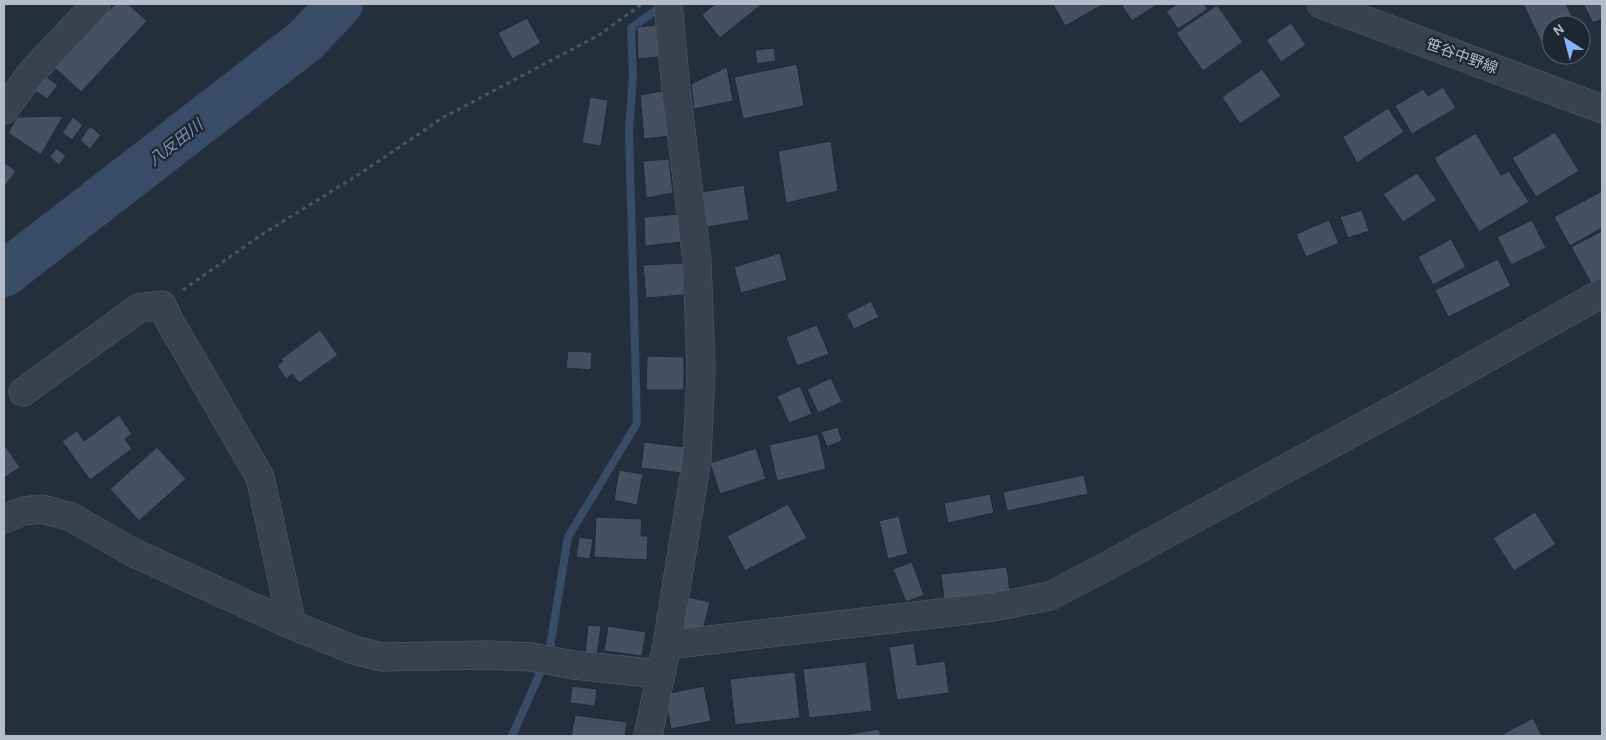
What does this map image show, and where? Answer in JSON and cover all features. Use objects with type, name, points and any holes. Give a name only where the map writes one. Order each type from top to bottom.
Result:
[{"type":"street","points":[[4,110],[33,71],[96,4]]},
{"type":"street","name":"笹谷中野線","points":[[1321,4],[1602,109]]},
{"type":"street","points":[[648,736],[667,645],[697,458],[701,370],[697,261],[668,8]]},
{"type":"street","points":[[667,645],[992,606],[1050,596],[1412,400],[1602,293]]},
{"type":"street","points":[[23,392],[139,308],[162,306],[260,477],[292,625]]},
{"type":"street","points":[[4,519],[23,511],[42,509],[71,516],[132,552],[292,625],[354,650],[382,657],[488,655],[530,657],[574,665],[660,674]]},
{"type":"path","points":[[162,306],[261,235],[361,173],[442,118],[599,35],[642,4]]},
{"type":"building","points":[[115,4],[128,4],[147,21],[81,92],[55,68]]},
{"type":"building","points":[[715,4],[762,4],[720,38],[702,15]]},
{"type":"building","points":[[1053,4],[1104,4],[1065,26]]},
{"type":"building","points":[[1125,4],[1158,4],[1132,21],[1122,6]]},
{"type":"building","points":[[1177,4],[1204,4],[1208,9],[1178,29],[1166,11]]},
{"type":"building","points":[[1523,4],[1566,4],[1571,15],[1541,15],[1541,42]]},
{"type":"building","points":[[1583,4],[1602,4],[1602,19],[1593,23],[1591,15],[1589,15]]},
{"type":"building","points":[[1217,5],[1243,42],[1203,71],[1176,33]]},
{"type":"building","points":[[527,18],[541,43],[512,59],[498,33]]},
{"type":"building","points":[[1291,23],[1306,45],[1281,62],[1266,40]]},
{"type":"building","points":[[656,25],[659,57],[638,59],[637,27]]},
{"type":"building","points":[[774,48],[776,61],[757,64],[755,50]]},
{"type":"building","points":[[797,64],[804,106],[743,119],[734,77]]},
{"type":"building","points":[[727,67],[733,101],[694,109],[691,84]]},
{"type":"building","points":[[1262,69],[1281,96],[1240,124],[1222,97]]},
{"type":"building","points":[[45,76],[58,85],[47,99],[34,90]]},
{"type":"building","points":[[1443,87],[1456,108],[1412,134],[1395,106],[1423,89],[1428,96]]},
{"type":"building","points":[[662,91],[670,136],[644,139],[640,95]]},
{"type":"building","points":[[590,97],[608,100],[601,146],[582,143]]},
{"type":"building","points":[[1388,108],[1404,132],[1357,163],[1343,137]]},
{"type":"building","points":[[63,116],[41,155],[8,133],[17,117]]},
{"type":"building","points":[[73,117],[83,125],[72,140],[62,133]]},
{"type":"building","points":[[90,126],[101,135],[90,149],[80,140]]},
{"type":"building","points":[[1555,132],[1579,171],[1536,197],[1512,158]]},
{"type":"building","points":[[1476,133],[1501,175],[1509,171],[1529,202],[1479,232],[1434,158]]},
{"type":"building","points":[[831,141],[838,191],[786,203],[778,151]]},
{"type":"building","points":[[56,148],[66,156],[59,165],[50,157]]},
{"type":"building","points":[[669,159],[673,193],[646,198],[643,161]]},
{"type":"building","points":[[4,162],[16,171],[4,187]]},
{"type":"building","points":[[1417,173],[1437,200],[1403,222],[1383,194]]},
{"type":"building","points":[[744,185],[749,220],[707,227],[702,192]]},
{"type":"building","points":[[1602,191],[1602,228],[1570,246],[1554,217]]},
{"type":"building","points":[[1362,210],[1369,231],[1348,238],[1340,217]]},
{"type":"building","points":[[680,214],[683,242],[645,246],[644,217]]},
{"type":"building","points":[[1329,220],[1339,243],[1306,257],[1296,234]]},
{"type":"building","points":[[1532,220],[1546,248],[1511,265],[1497,237]]},
{"type":"building","points":[[1602,231],[1602,279],[1592,285],[1571,247]]},
{"type":"building","points":[[1451,239],[1466,267],[1433,285],[1418,257]]},
{"type":"building","points":[[780,253],[787,280],[741,293],[734,267]]},
{"type":"building","points":[[1498,259],[1511,286],[1448,317],[1435,290]]},
{"type":"building","points":[[683,263],[684,295],[646,298],[643,265]]},
{"type":"building","points":[[871,301],[879,317],[854,329],[846,314]]},
{"type":"building","points":[[817,325],[829,354],[797,366],[786,337]]},
{"type":"building","points":[[320,330],[338,355],[299,383],[292,374],[286,379],[277,366],[283,361],[281,359]]},
{"type":"building","points":[[568,351],[592,352],[591,370],[566,368]]},
{"type":"building","points":[[647,356],[684,357],[684,390],[646,390]]},
{"type":"building","points":[[831,378],[842,402],[818,413],[807,389]]},
{"type":"building","points":[[800,386],[812,414],[789,423],[777,396]]},
{"type":"building","points":[[119,415],[132,434],[125,439],[132,449],[90,480],[62,441],[77,431],[84,441]]},
{"type":"building","points":[[838,427],[842,441],[827,447],[821,432]]},
{"type":"building","points":[[818,434],[826,469],[777,481],[769,445]]},
{"type":"building","points":[[644,442],[685,447],[682,473],[641,468]]},
{"type":"building","points":[[4,444],[20,467],[4,478]]},
{"type":"building","points":[[157,447],[186,479],[139,521],[110,489]]},
{"type":"building","points":[[756,448],[766,479],[720,494],[710,463]]},
{"type":"building","points":[[619,470],[643,474],[637,505],[614,500]]},
{"type":"building","points":[[1084,475],[1088,494],[1007,511],[1003,492]]},
{"type":"building","points":[[990,494],[994,513],[948,523],[944,503]]},
{"type":"building","points":[[788,504],[807,538],[745,571],[727,536]]},
{"type":"building","points":[[1535,512],[1556,544],[1514,571],[1493,538]]},
{"type":"building","points":[[899,516],[908,554],[888,559],[879,521]]},
{"type":"building","points":[[596,517],[642,519],[641,536],[648,536],[647,560],[594,557]]},
{"type":"building","points":[[579,537],[593,539],[590,559],[576,557]]},
{"type":"building","points":[[912,562],[924,595],[906,602],[893,569]]},
{"type":"building","points":[[1007,567],[1010,593],[944,600],[941,574]]},
{"type":"building","points":[[689,597],[710,602],[702,634],[681,629]]},
{"type":"building","points":[[588,625],[601,626],[597,656],[585,655]]},
{"type":"building","points":[[608,626],[646,632],[642,656],[604,651]]},
{"type":"building","points":[[914,643],[917,665],[945,661],[949,693],[897,700],[889,647]]},
{"type":"building","points":[[866,662],[872,711],[809,718],[803,669]]},
{"type":"building","points":[[795,672],[800,718],[735,725],[730,679]]},
{"type":"building","points":[[572,686],[597,689],[595,706],[570,703]]},
{"type":"building","points":[[704,686],[711,721],[671,729],[665,694]]},
{"type":"building","points":[[575,715],[627,722],[625,736],[571,736]]},
{"type":"building","points":[[1533,718],[1542,736],[1499,736]]},
{"type":"building","points":[[879,729],[881,736],[837,736]]},
{"type":"waterway","name":"八反田川","points":[[4,274],[306,40],[340,4]]},
{"type":"waterway","points":[[512,736],[549,653],[568,537],[637,423],[629,130],[633,76],[631,28],[662,6]]}]
